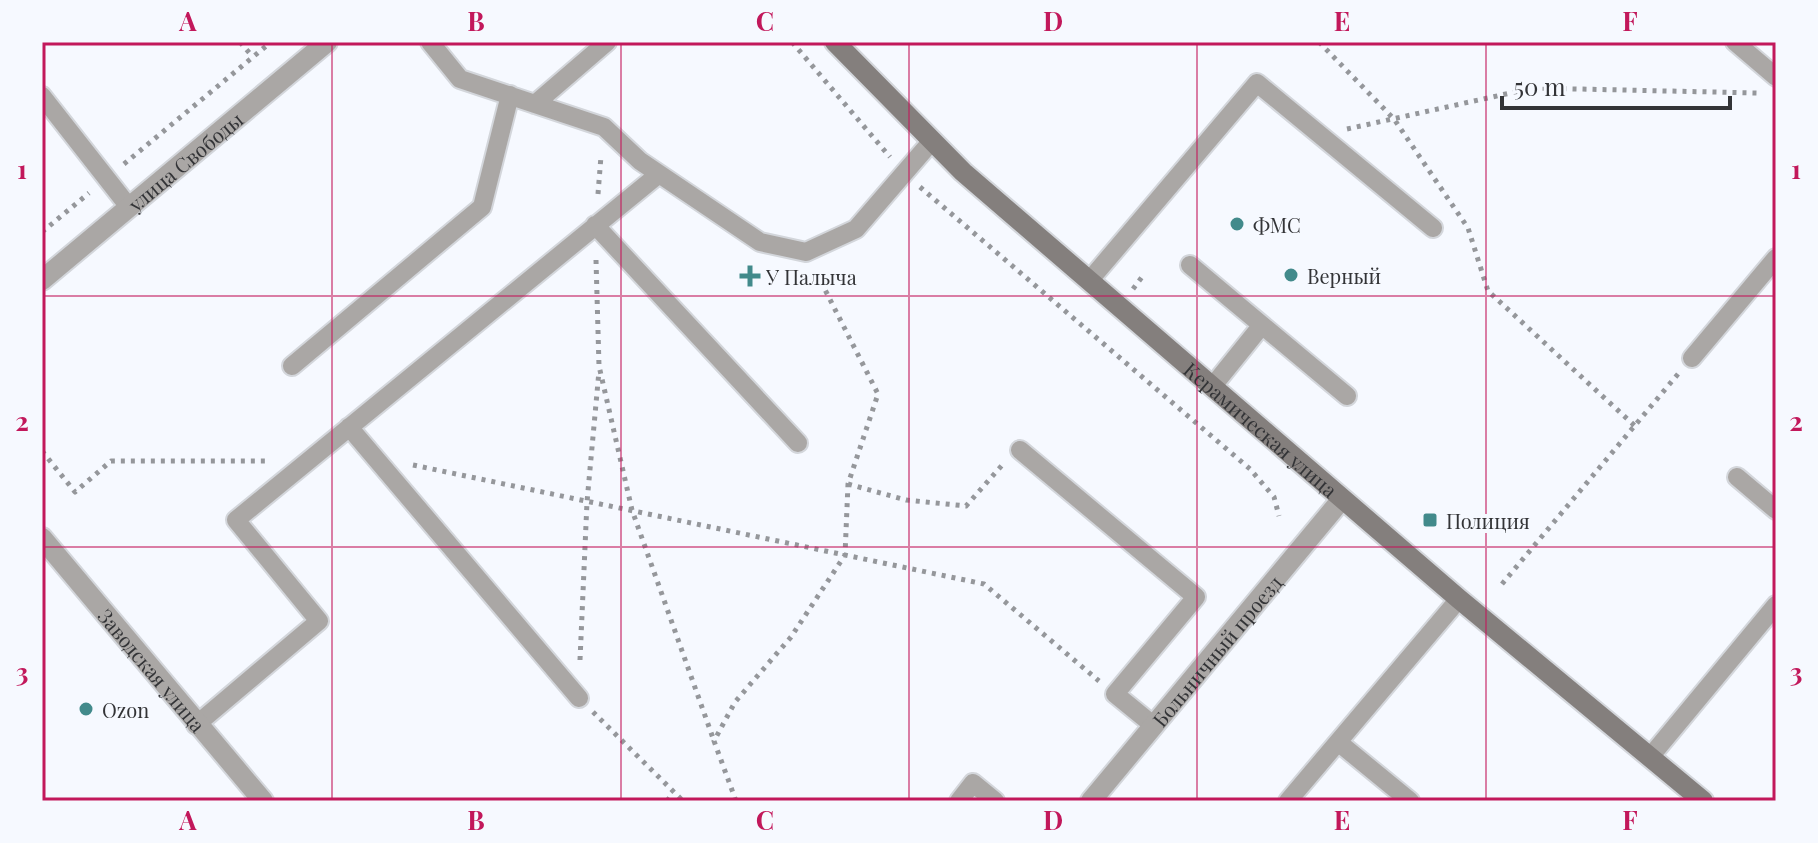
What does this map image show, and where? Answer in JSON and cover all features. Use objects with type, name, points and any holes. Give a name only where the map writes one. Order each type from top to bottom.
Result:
[{"type":"main road","name":"Керамическая улица","points":[[835,42],[931,142],[1089,281],[1459,599],[1703,801]]},
{"type":"street","name":"улица Свободы","points":[[42,280],[327,42]]},
{"type":"street","name":"Больничный проезд","points":[[1091,801],[1342,499]]},
{"type":"street","name":"Заводская улица","points":[[42,538],[196,725],[263,801]]},
{"type":"lane","points":[[430,42],[460,79],[604,127],[659,174],[760,242],[806,252],[856,229],[931,142]]},
{"type":"lane","points":[[535,104],[607,42]]},
{"type":"lane","points":[[1735,42],[1776,77]]},
{"type":"lane","points":[[1089,281],[1257,83],[1433,228]]},
{"type":"lane","points":[[292,366],[482,207],[510,95]]},
{"type":"lane","points":[[42,96],[129,207]]},
{"type":"lane","points":[[196,725],[319,621],[236,520],[659,174]]},
{"type":"lane","points":[[595,225],[798,443]]},
{"type":"lane","points":[[1692,358],[1776,258]]},
{"type":"lane","points":[[1190,265],[1347,396]]},
{"type":"lane","points":[[1212,387],[1262,325]]},
{"type":"lane","points":[[349,427],[579,698]]},
{"type":"lane","points":[[1014,454],[1196,597],[1115,694],[1153,725]]},
{"type":"lane","points":[[1737,477],[1776,510]]},
{"type":"lane","points":[[1288,801],[1459,599]]},
{"type":"lane","points":[[1650,757],[1776,605]]},
{"type":"lane","points":[[1338,742],[1410,801]]},
{"type":"lane","points":[[959,801],[973,783],[995,801]]},
{"type":"path","points":[[240,42],[253,57]]},
{"type":"path","points":[[42,232],[271,42]]},
{"type":"path","points":[[792,42],[905,174],[1250,469],[1274,497],[1279,516]]},
{"type":"path","points":[[1319,42],[1394,119],[1468,228],[1488,291],[1635,426]]},
{"type":"path","points":[[1319,135],[1533,88],[1761,93]]},
{"type":"path","points":[[604,127],[595,225],[599,366],[587,502],[579,698],[683,801]]},
{"type":"path","points":[[714,741],[735,702],[791,637],[845,555],[848,484],[878,394],[806,252]]},
{"type":"path","points":[[1502,584],[1692,358]]},
{"type":"path","points":[[599,366],[632,510],[736,801]]},
{"type":"path","points":[[42,451],[75,492],[111,461],[308,461]]},
{"type":"path","points":[[848,484],[906,500],[966,506],[1014,454]]},
{"type":"path","points":[[374,456],[984,584],[1115,694]]},
{"type":"path","points":[[667,801],[673,793]]},
{"type":"place","name":"ФМС","points":[[1237,224]]},
{"type":"place","name":"Верный","points":[[1291,275]]},
{"type":"place","name":"У Палыча","points":[[750,276]]},
{"type":"place","name":"Полиция","points":[[1430,520]]},
{"type":"place","name":"Ozon","points":[[86,709]]}]
